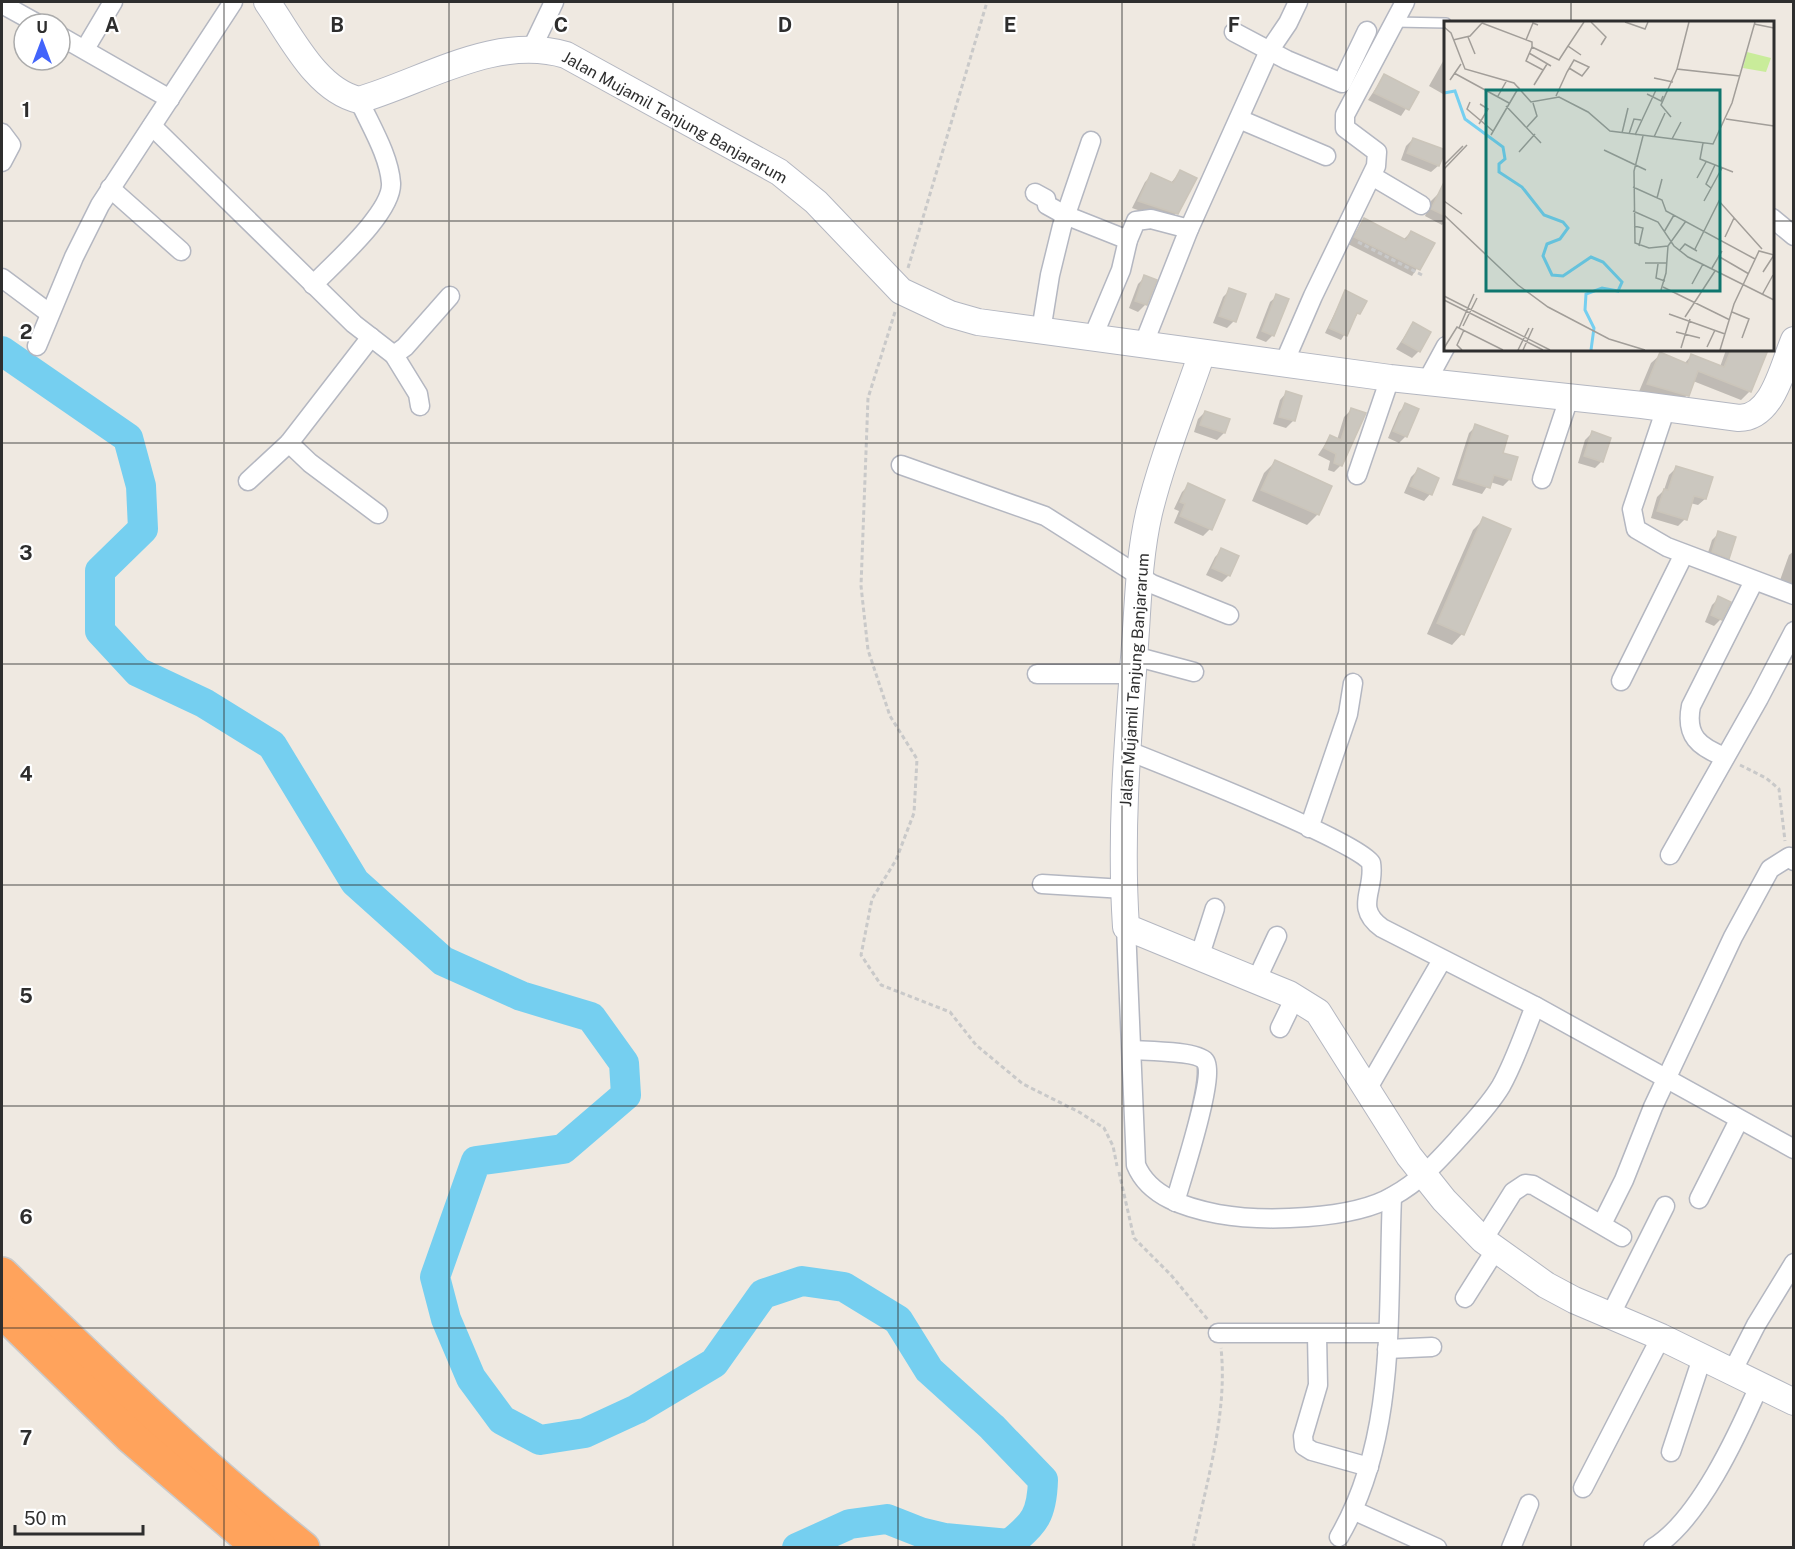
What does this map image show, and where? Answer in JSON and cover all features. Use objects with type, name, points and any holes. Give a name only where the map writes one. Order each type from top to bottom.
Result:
[{"type":"highway","points":[[2,1274],[141,1408],[245,1501],[303,1548]]},
{"type":"highway","points":[[2,1311],[131,1437],[260,1548]]},
{"type":"street","points":[[85,50],[113,2]]},
{"type":"street","points":[[37,346],[74,257],[110,188],[233,2]]},
{"type":"street","points":[[267,2],[320,76],[342,96],[370,97],[389,171],[389,198],[372,221],[313,285]]},
{"type":"street","points":[[531,50],[554,2]]},
{"type":"street","points":[[1144,343],[1189,229],[1269,51],[1288,23],[1298,2]]},
{"type":"street","points":[[1284,363],[1313,296],[1378,160],[1377,152],[1344,128],[1344,115],[1405,2]]},
{"type":"street","points":[[2,4],[16,12]]},
{"type":"street","points":[[1234,32],[1269,51],[1342,82],[1367,31]]},
{"type":"street","points":[[72,43],[170,99]]},
{"type":"street","name":"Jalan Mujamil Tanjung Banjararum","points":[[370,97],[434,73],[492,55],[531,50],[557,52],[587,65],[779,172],[824,210],[910,296],[950,315],[978,322],[1092,339],[1144,343],[1202,353],[1160,474],[1149,516],[1140,576],[1126,750],[1124,889],[1126,927]]},
{"type":"street","points":[[1239,119],[1326,156]]},
{"type":"street","points":[[152,126],[313,285],[371,338],[394,355],[418,394],[420,406]]},
{"type":"street","points":[[2,133],[11,145],[2,162]]},
{"type":"street","points":[[1041,331],[1050,275],[1065,215],[1091,141]]},
{"type":"street","points":[[1372,176],[1421,205]]},
{"type":"street","points":[[110,188],[181,250]]},
{"type":"street","points":[[1035,193],[1046,199],[1047,205],[1065,215],[1128,240]]},
{"type":"street","points":[[1092,339],[1121,270],[1128,240],[1136,221],[1146,219],[1189,229]]},
{"type":"street","points":[[1774,219],[1794,236]]},
{"type":"street","points":[[2,278],[49,313]]},
{"type":"street","points":[[394,355],[412,340],[450,296]]},
{"type":"street","points":[[248,481],[289,443],[371,338]]},
{"type":"street","points":[[1202,353],[1390,378],[1731,417],[1753,416],[1762,408],[1774,389],[1794,340]]},
{"type":"street","points":[[1427,381],[1444,350]]},
{"type":"street","points":[[1357,475],[1390,378]]},
{"type":"street","points":[[1542,479],[1569,398]]},
{"type":"street","points":[[1666,408],[1631,514],[1640,533],[1684,554],[1794,595]]},
{"type":"street","points":[[289,443],[310,463],[378,514]]},
{"type":"street","points":[[901,465],[1045,516],[1152,584],[1229,615]]},
{"type":"street","points":[[1620,681],[1684,554]]},
{"type":"street","points":[[1725,757],[1706,750],[1692,734],[1688,722],[1691,706],[1754,581]]},
{"type":"street","points":[[1670,855],[1794,631]]},
{"type":"street","points":[[1037,674],[1134,665],[1194,672]]},
{"type":"street","points":[[1309,828],[1348,714],[1353,683]]},
{"type":"street","points":[[1126,750],[1352,848],[1369,860],[1372,871],[1367,906],[1374,922],[1442,960],[1535,1006],[1794,1149]]},
{"type":"street","points":[[1602,1224],[1733,937],[1770,869],[1791,859]]},
{"type":"street","points":[[1042,884],[1124,889]]},
{"type":"street","points":[[1198,958],[1215,908]]},
{"type":"street","points":[[1535,1006],[1501,1086],[1482,1113],[1425,1174],[1392,1197],[1354,1209],[1280,1219],[1246,1219],[1175,1202],[1146,1183],[1136,1165],[1126,927],[1295,997],[1323,1018],[1368,1088],[1377,1110],[1425,1174],[1444,1200],[1490,1244],[1546,1285],[1794,1402]]},
{"type":"street","points":[[1256,981],[1277,936]]},
{"type":"street","points":[[1368,1088],[1442,960]]},
{"type":"street","points":[[1280,1028],[1295,997]]},
{"type":"street","points":[[1132,1050],[1193,1055],[1203,1059],[1207,1065],[1206,1085],[1197,1128],[1175,1202]]},
{"type":"street","points":[[1699,1199],[1739,1120]]},
{"type":"street","points":[[1465,1298],[1516,1187],[1526,1184],[1622,1237]]},
{"type":"street","points":[[1340,1537],[1354,1511],[1369,1467],[1382,1411],[1387,1374],[1392,1197]]},
{"type":"street","points":[[1610,1316],[1665,1206]]},
{"type":"street","points":[[1732,1372],[1788,1282],[1794,1263]]},
{"type":"street","points":[[1218,1334],[1317,1335],[1432,1347]]},
{"type":"street","points":[[1317,1335],[1318,1384],[1303,1436],[1304,1446],[1312,1451],[1369,1467]]},
{"type":"street","points":[[1583,1488],[1660,1337]]},
{"type":"street","points":[[1671,1452],[1702,1358]]},
{"type":"street","points":[[1660,1546],[1703,1494],[1735,1437],[1759,1386]]},
{"type":"street","points":[[1511,1548],[1529,1504]]},
{"type":"street","points":[[1354,1511],[1437,1548]]},
{"type":"lane","points":[[1393,22],[1444,23]]},
{"type":"path","points":[[987,2],[910,296],[868,398],[861,586],[868,650],[890,716],[917,759],[914,813],[896,860],[872,899],[861,955],[881,985],[950,1012],[976,1045],[1023,1084],[1079,1112],[1104,1128],[1113,1146],[1134,1238],[1202,1309],[1218,1334],[1223,1387],[1193,1548]]},
{"type":"path","points":[[1343,234],[1422,275]]},
{"type":"path","points":[[1725,757],[1767,778],[1779,789],[1782,798],[1783,831],[1791,859]]},
{"type":"building","points":[[1384,74],[1419,92],[1409,110],[1374,93]]},
{"type":"building","points":[[1413,138],[1444,149],[1439,166],[1407,153]]},
{"type":"building","points":[[1180,170],[1197,178],[1178,214],[1138,201],[1151,173],[1173,183]]},
{"type":"building","points":[[1444,182],[1444,215],[1431,209]]},
{"type":"building","points":[[1364,218],[1406,240],[1411,231],[1435,243],[1420,270],[1354,237]]},
{"type":"building","points":[[1144,275],[1157,280],[1147,305],[1135,301]]},
{"type":"building","points":[[1229,288],[1246,294],[1236,322],[1219,316]]},
{"type":"building","points":[[1345,290],[1367,301],[1360,314],[1357,313],[1347,336],[1329,328]]},
{"type":"building","points":[[1276,294],[1289,299],[1274,336],[1262,331]]},
{"type":"building","points":[[1413,322],[1431,332],[1420,352],[1402,342]]},
{"type":"building","points":[[1731,351],[1768,351],[1751,392],[1698,371],[1689,396],[1647,384],[1660,352],[1688,364],[1691,354],[1724,367]]},
{"type":"building","points":[[1286,391],[1302,396],[1295,421],[1279,417]]},
{"type":"building","points":[[1405,403],[1419,409],[1407,437],[1393,431]]},
{"type":"building","points":[[1351,408],[1366,413],[1342,466],[1334,463],[1336,454],[1324,448],[1330,435],[1341,440]]},
{"type":"building","points":[[1205,411],[1230,419],[1225,433],[1200,425]]},
{"type":"building","points":[[1475,424],[1508,436],[1503,453],[1518,457],[1511,480],[1494,475],[1490,488],[1458,478]]},
{"type":"building","points":[[1592,431],[1611,438],[1603,462],[1584,456]]},
{"type":"building","points":[[1275,460],[1332,486],[1319,515],[1261,490]]},
{"type":"building","points":[[1676,466],[1713,477],[1706,499],[1694,496],[1687,520],[1657,511],[1664,489],[1668,490]]},
{"type":"building","points":[[1418,468],[1439,478],[1432,495],[1410,486]]},
{"type":"building","points":[[1188,483],[1225,500],[1212,530],[1180,516],[1185,504],[1180,502]]},
{"type":"building","points":[[1483,517],[1511,529],[1464,635],[1437,623]]},
{"type":"building","points":[[1718,531],[1736,537],[1729,559],[1712,552]]},
{"type":"building","points":[[1221,548],[1239,556],[1230,576],[1212,568]]},
{"type":"building","points":[[1718,596],[1731,602],[1722,620],[1711,615]]},
{"type":"waterway","points":[[2,351],[128,438],[141,486],[143,529],[100,571],[100,631],[138,672],[204,703],[272,745],[355,882],[443,961],[521,996],[591,1017],[624,1063],[626,1095],[563,1149],[476,1161],[435,1277],[446,1319],[471,1378],[502,1420],[540,1440],[585,1433],[637,1409],[714,1363],[763,1294],[802,1281],[844,1287],[898,1320],[929,1370],[992,1427],[1043,1480],[1039,1510],[1031,1524],[1009,1544],[945,1538],[920,1532],[887,1519],[850,1524],[797,1548]]}]
